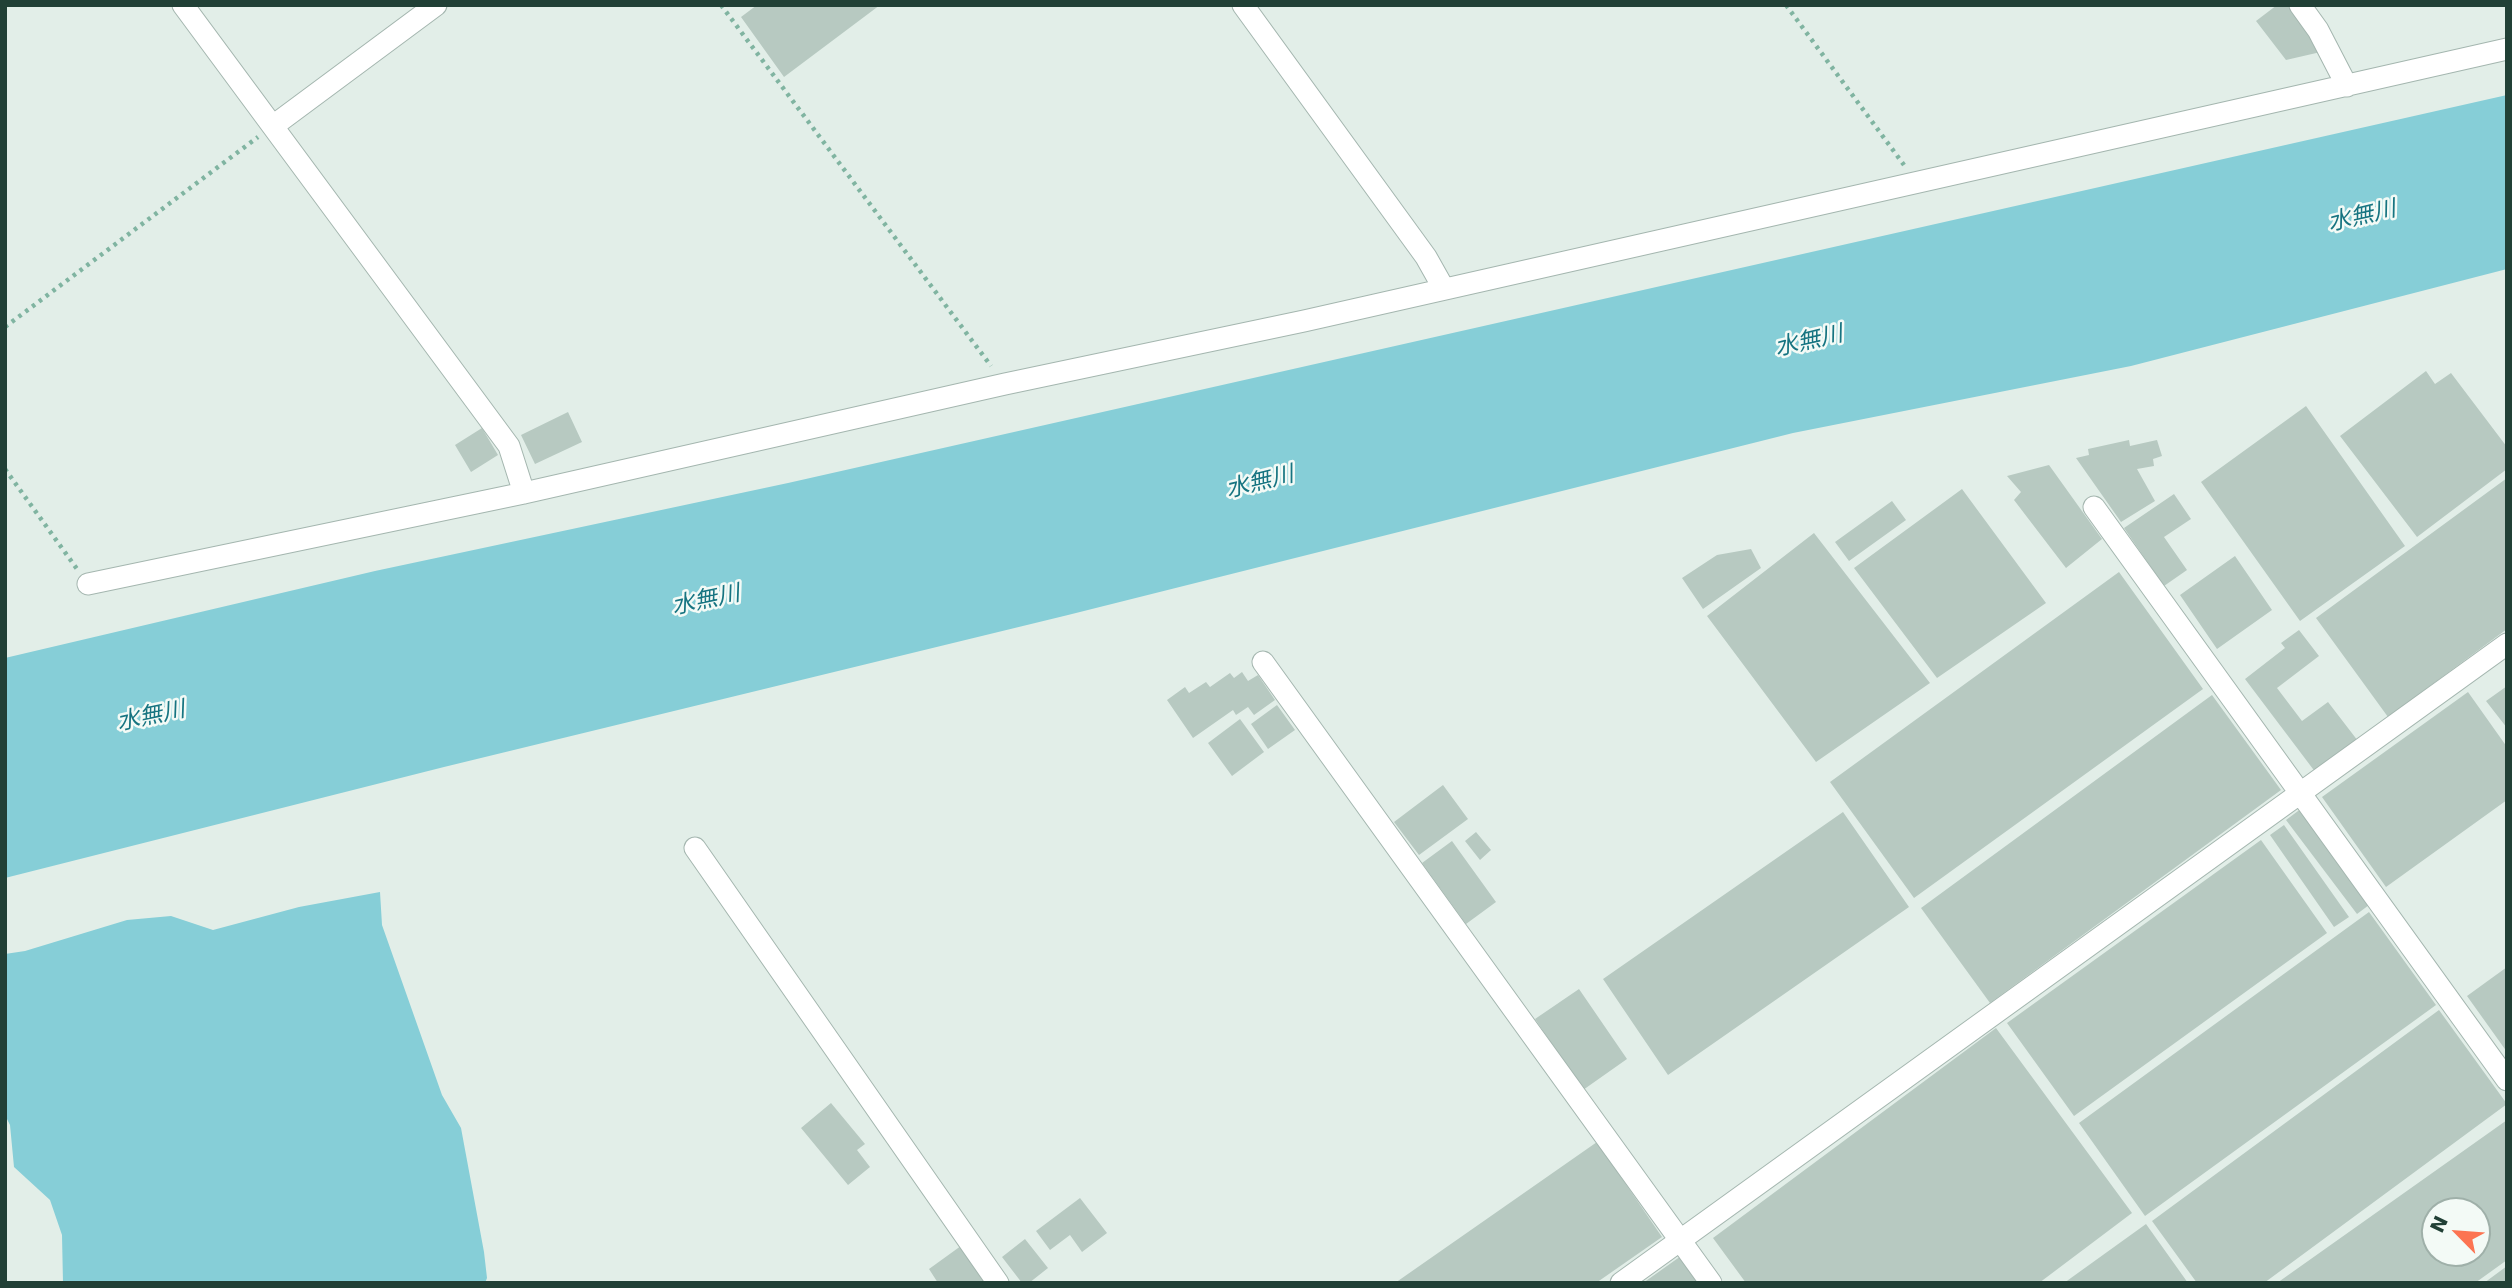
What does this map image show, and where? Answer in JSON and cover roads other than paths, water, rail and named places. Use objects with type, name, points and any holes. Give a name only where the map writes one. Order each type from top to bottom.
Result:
[{"type":"street","points":[[183,5],[509,446],[524,493]]},
{"type":"street","points":[[273,126],[436,5]]},
{"type":"street","points":[[1243,5],[1426,257],[1444,289]]},
{"type":"street","points":[[2300,5],[2318,30],[2347,86]]},
{"type":"street","points":[[88,584],[524,493],[1004,384],[1291,324],[2507,50]]},
{"type":"street","points":[[2094,507],[2507,1080]]},
{"type":"street","points":[[1621,1283],[2507,644]]},
{"type":"street","points":[[1263,662],[1711,1283]]},
{"type":"street","points":[[695,848],[998,1283]]},
{"type":"water","name":"水無川","points":[[2507,95],[2507,269],[2131,366],[1793,433],[5,878],[5,658],[375,571],[788,483]]},
{"type":"water","points":[[380,892],[382,925],[442,1095],[461,1128],[484,1252],[487,1278],[485,1283],[63,1283],[62,1235],[50,1200],[14,1167],[10,1125],[5,1115],[5,954],[25,951],[127,920],[171,916],[213,930],[299,907]]}]
